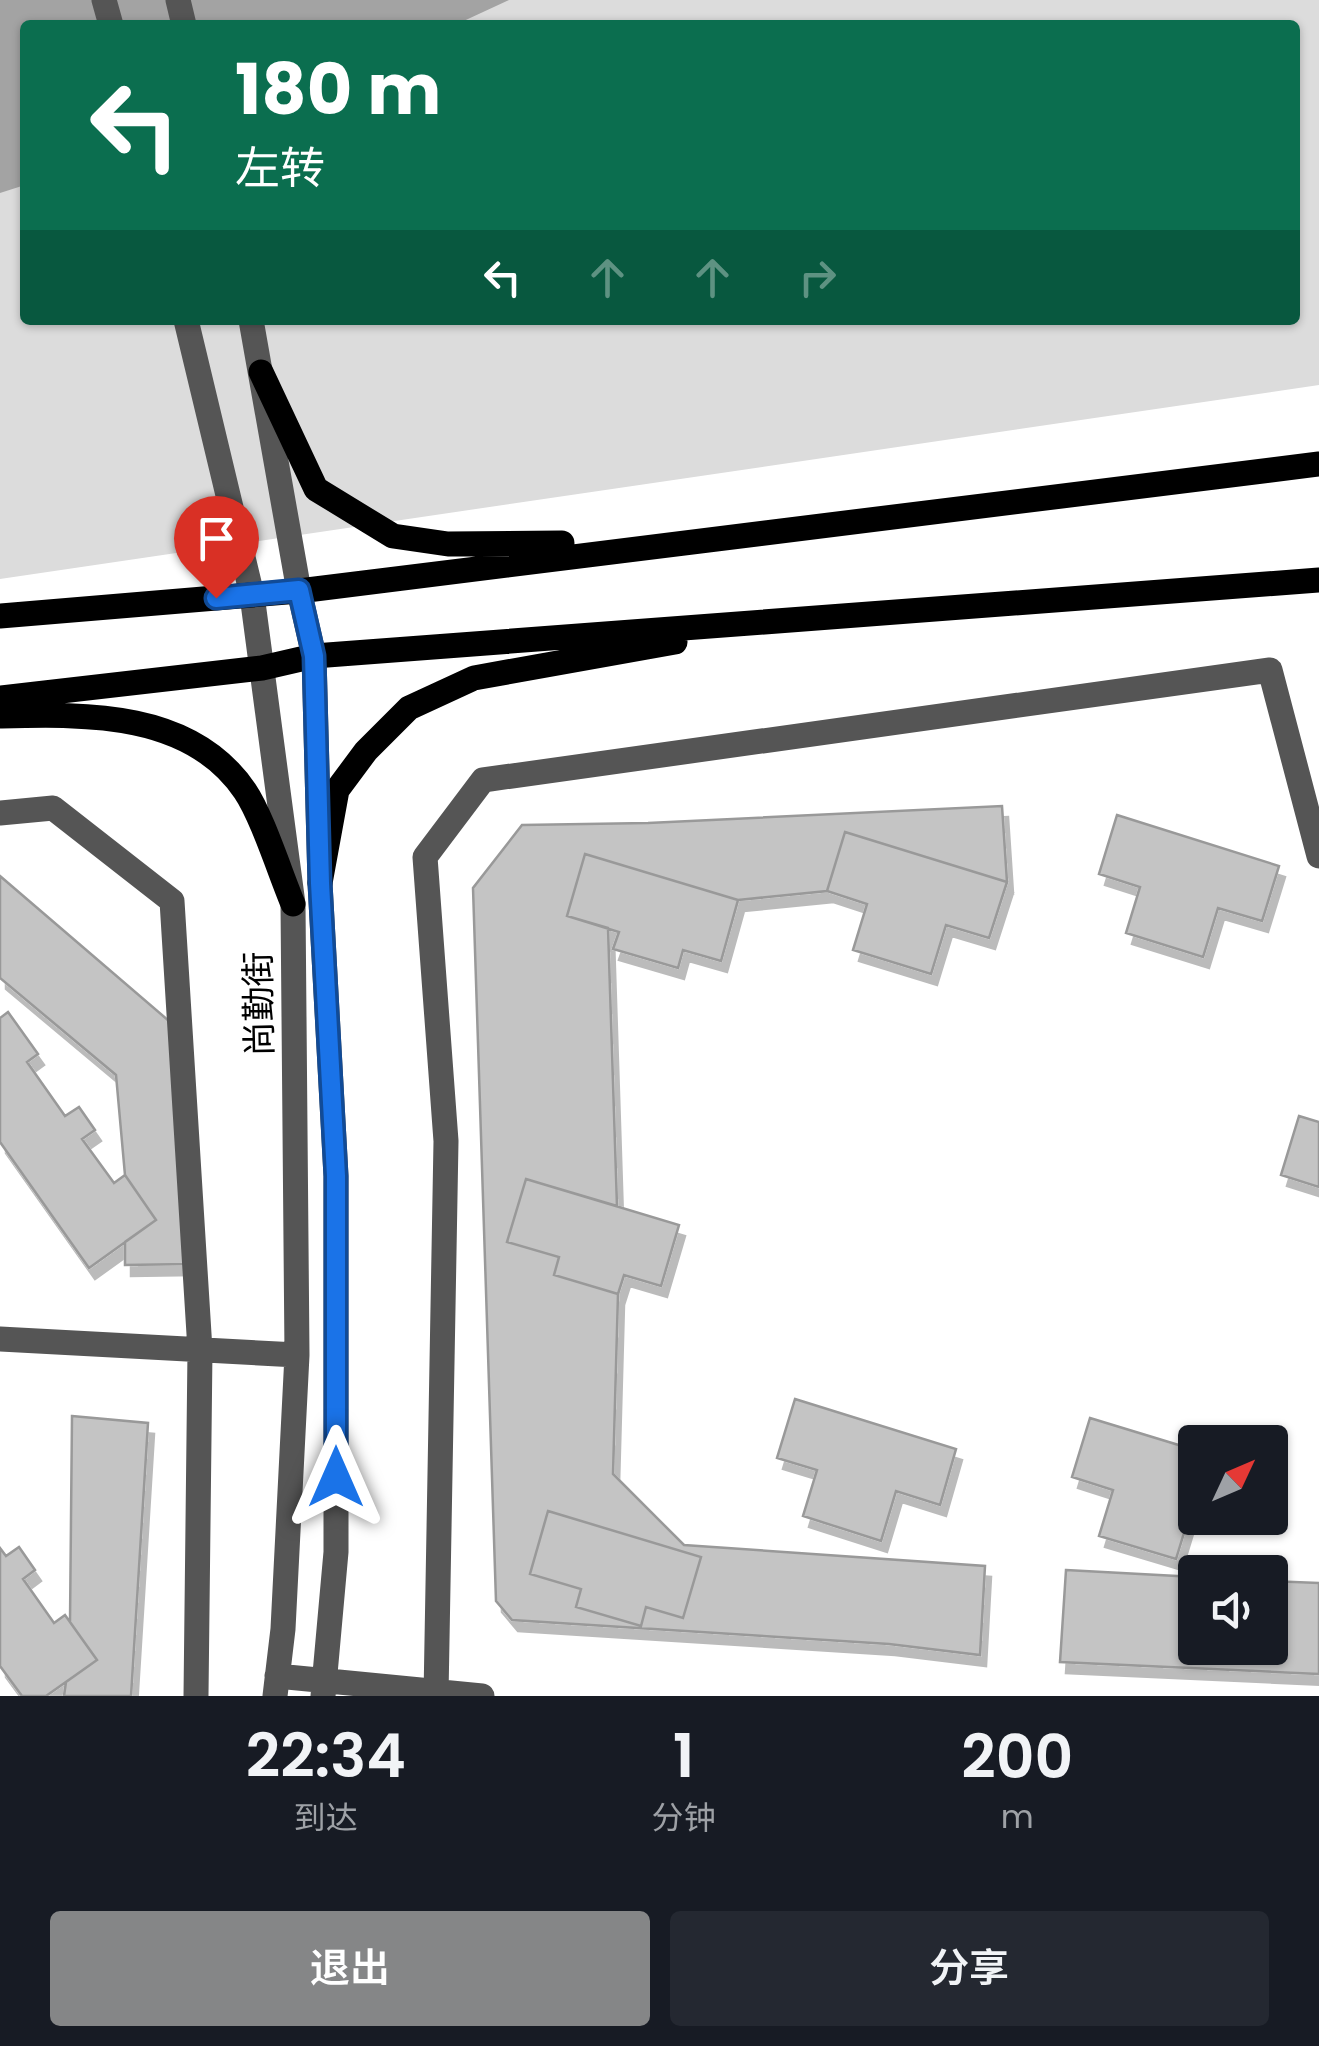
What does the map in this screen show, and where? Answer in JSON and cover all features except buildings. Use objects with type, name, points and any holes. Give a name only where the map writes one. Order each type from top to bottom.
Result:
[{"type":"main road","points":[[261,372],[316,489],[393,536],[448,544],[540,544],[806,528]]},
{"type":"main road","points":[[0,616],[299,590],[1319,464]]},
{"type":"main road","points":[[0,698],[262,668],[314,656],[1319,580]]},
{"type":"main road","points":[[320,883],[337,790],[366,751],[409,708],[474,678],[820,616]]},
{"type":"main road","points":[[0,716],[86,714],[144,725],[164,729],[216,757],[246,792],[292,904]]},
{"type":"street","name":"尚勤街","points":[[187,325],[252,595],[292,904],[298,1355],[276,1686]]},
{"type":"street","name":"尚勤街","points":[[252,325],[314,656],[320,883],[336,1176],[336,1552],[323,1689]]},
{"type":"street","points":[[436,1694],[446,1141],[425,856],[483,780],[1270,670],[1319,856]]},
{"type":"street","points":[[0,813],[53,808],[172,901],[200,1350],[196,1696]]},
{"type":"street","points":[[0,1339],[298,1355]]},
{"type":"street","points":[[276,1686],[482,1696]]},
{"type":"shaded area","points":[[0,0],[1319,0],[1319,385],[0,579]]},
{"type":"shaded area","points":[[0,0],[509,0],[466,20],[20,20],[20,187],[0,193]]},
{"type":"route","points":[[216,598],[299,590],[314,656],[320,883],[336,1176],[336,1477]]}]
